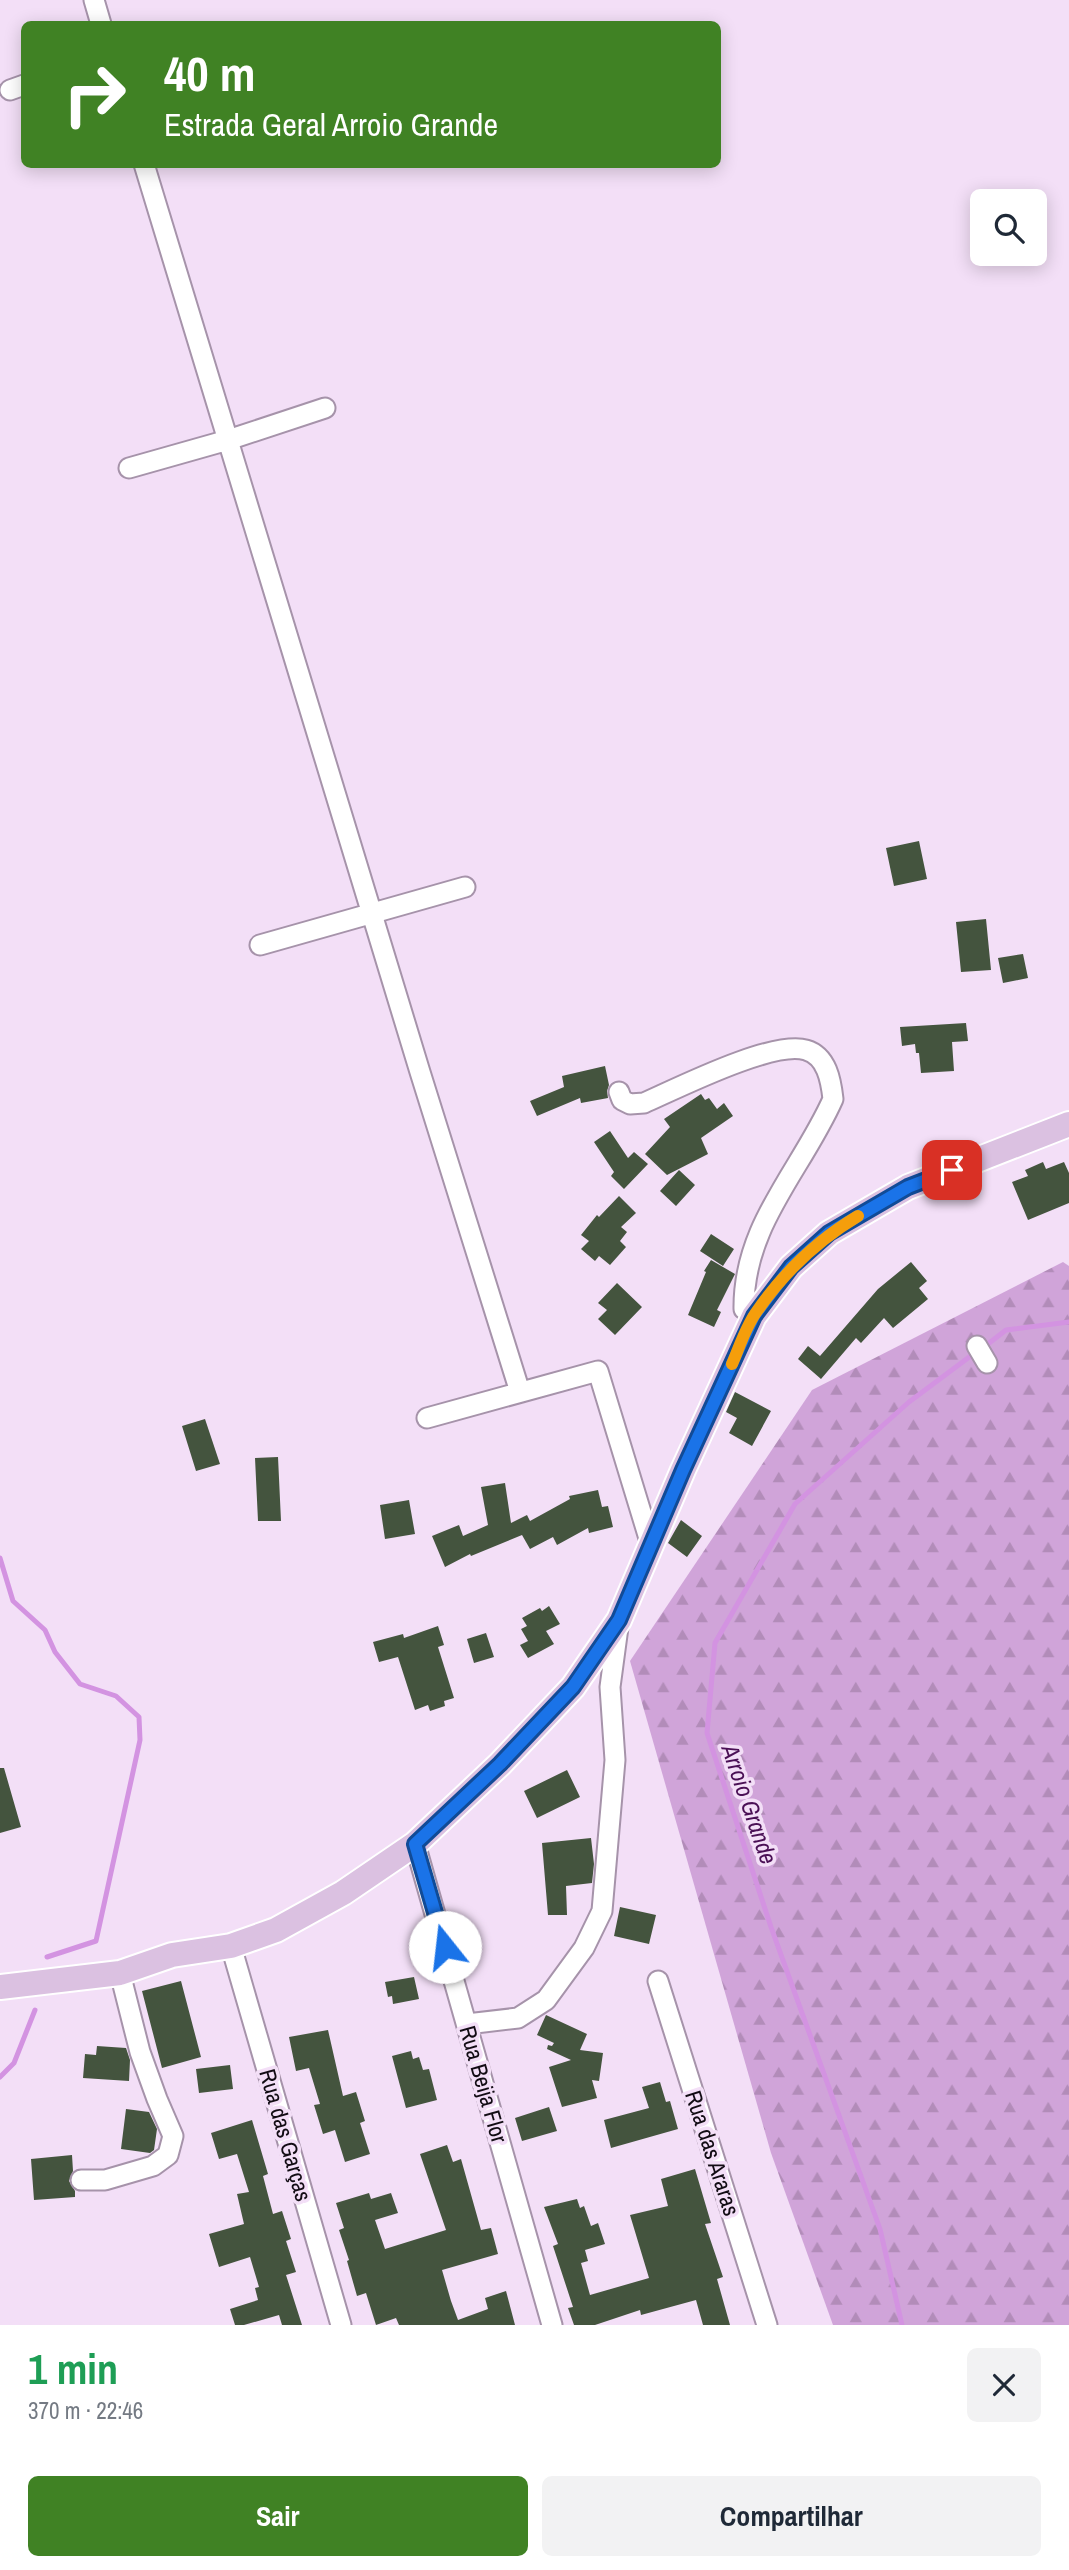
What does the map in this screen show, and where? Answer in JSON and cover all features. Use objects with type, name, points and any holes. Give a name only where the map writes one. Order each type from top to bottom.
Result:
[{"type":"main road","points":[[0,1987],[120,1973],[172,1955],[231,1946],[287,1924],[343,1892],[415,1844],[500,1764],[573,1687],[619,1620],[754,1316],[791,1267],[829,1233],[908,1187],[1069,1124]]},
{"type":"street","points":[[94,0],[100,21]]},
{"type":"street","points":[[145,168],[371,913],[520,1392]]},
{"type":"street","points":[[129,468],[228,440],[325,408]]},
{"type":"street","points":[[260,945],[465,887]]},
{"type":"street","points":[[619,1092],[622,1100],[630,1104],[644,1103],[726,1066],[794,1048],[809,1051],[821,1060],[831,1079],[833,1099],[759,1230],[747,1266],[744,1287],[744,1309],[754,1316]]},
{"type":"street","points":[[427,1418],[598,1371],[651,1545]]},
{"type":"street","points":[[467,2024],[518,2018],[546,2000],[584,1948],[602,1910],[615,1760],[610,1687],[619,1620]]},
{"type":"street","name":"Rua Beija Flor","points":[[415,1844],[552,2325]]},
{"type":"street","name":"Rua das Garças","points":[[231,1946],[341,2325]]},
{"type":"street","points":[[81,2180],[105,2180],[153,2166],[168,2155],[173,2136],[156,2099],[140,2052],[120,1973]]},
{"type":"street","name":"Rua das Araras","points":[[658,1980],[767,2325]]},
{"type":"green space","points":[[1063,1262],[1069,1266],[1069,2325],[833,2325],[771,2153],[630,1661],[812,1390]]},
{"type":"building","points":[[919,841],[927,879],[894,886],[886,848]]},
{"type":"building","points":[[986,919],[991,970],[961,972],[956,922]]},
{"type":"building","points":[[1023,954],[1028,978],[1003,983],[998,958]]},
{"type":"building","points":[[966,1023],[968,1041],[952,1042],[954,1071],[921,1073],[915,1044],[902,1046],[900,1027]]},
{"type":"building","points":[[605,1066],[609,1085],[608,1098],[581,1103],[580,1098],[537,1116],[530,1101],[564,1087],[562,1076]]},
{"type":"building","points":[[701,1094],[705,1100],[709,1098],[717,1109],[724,1103],[733,1116],[701,1138],[708,1154],[667,1175],[645,1154],[670,1127],[664,1119]]},
{"type":"building","points":[[610,1131],[628,1158],[634,1152],[648,1164],[624,1189],[611,1176],[614,1172],[594,1142]]},
{"type":"building","points":[[1043,1162],[1046,1169],[1064,1162],[1069,1173],[1069,1203],[1028,1220],[1012,1182],[1028,1176],[1025,1170]]},
{"type":"building","points":[[679,1170],[695,1185],[676,1206],[660,1191]]},
{"type":"building","points":[[619,1196],[636,1213],[621,1227],[627,1232],[620,1241],[626,1247],[610,1265],[599,1256],[595,1261],[581,1249],[589,1241],[581,1235],[597,1215],[599,1217]]},
{"type":"building","points":[[711,1234],[734,1249],[723,1266],[700,1251]]},
{"type":"building","points":[[711,1260],[735,1274],[717,1310],[721,1312],[714,1327],[688,1315],[706,1272],[704,1271]]},
{"type":"building","points":[[911,1262],[927,1281],[919,1288],[928,1299],[893,1328],[884,1318],[861,1343],[856,1338],[821,1379],[798,1359],[808,1346],[820,1356],[878,1289]]},
{"type":"building","points":[[617,1283],[642,1307],[615,1335],[598,1319],[607,1310],[598,1303]]},
{"type":"building","points":[[735,1392],[771,1411],[752,1446],[729,1433],[737,1418],[726,1412]]},
{"type":"building","points":[[205,1419],[220,1464],[196,1471],[182,1426]]},
{"type":"building","points":[[278,1457],[281,1521],[258,1521],[255,1458]]},
{"type":"building","points":[[505,1483],[511,1523],[527,1515],[530,1521],[570,1499],[569,1496],[598,1490],[602,1507],[608,1506],[613,1527],[589,1533],[588,1528],[557,1545],[553,1537],[530,1549],[522,1535],[471,1556],[470,1554],[445,1567],[432,1536],[459,1525],[463,1536],[488,1525],[481,1487]]},
{"type":"building","points":[[409,1500],[415,1534],[385,1539],[380,1505]]},
{"type":"building","points":[[681,1520],[702,1536],[687,1557],[668,1543]]},
{"type":"building","points":[[549,1606],[560,1624],[546,1631],[554,1644],[528,1658],[520,1645],[528,1641],[521,1629],[527,1626],[522,1618]]},
{"type":"building","points":[[438,1626],[444,1645],[438,1647],[454,1698],[444,1701],[445,1706],[430,1711],[428,1705],[415,1710],[398,1657],[379,1662],[373,1642],[403,1634],[404,1638]]},
{"type":"building","points":[[486,1633],[494,1657],[474,1663],[467,1639]]},
{"type":"building","points":[[0,1768],[4,1768],[21,1827],[0,1833]]},
{"type":"building","points":[[567,1770],[580,1797],[537,1818],[524,1791]]},
{"type":"building","points":[[591,1838],[594,1864],[592,1883],[566,1886],[567,1915],[548,1915],[542,1843]]},
{"type":"building","points":[[620,1907],[656,1915],[649,1944],[614,1936]]},
{"type":"building","points":[[414,1977],[419,1999],[393,2004],[392,1996],[388,1997],[385,1982]]},
{"type":"building","points":[[181,1981],[201,2057],[162,2068],[142,1991]]},
{"type":"building","points":[[546,2015],[587,2034],[580,2050],[603,2053],[599,2081],[592,2080],[597,2098],[562,2107],[549,2067],[571,2060],[547,2049],[548,2045],[552,2046],[554,2043],[537,2035]]},
{"type":"building","points":[[328,2030],[343,2096],[356,2092],[365,2121],[360,2123],[370,2154],[345,2162],[335,2130],[323,2134],[314,2105],[320,2104],[309,2068],[296,2071],[289,2037]]},
{"type":"building","points":[[97,2046],[126,2048],[130,2060],[129,2081],[83,2078],[85,2054],[96,2055]]},
{"type":"building","points":[[411,2051],[413,2059],[419,2057],[423,2070],[429,2069],[437,2100],[406,2108],[392,2056]]},
{"type":"building","points":[[230,2065],[233,2089],[199,2093],[196,2069]]},
{"type":"building","points":[[660,2082],[666,2102],[670,2101],[678,2129],[611,2148],[604,2120],[649,2108],[642,2087]]},
{"type":"building","points":[[549,2107],[557,2131],[522,2141],[515,2118]]},
{"type":"building","points":[[126,2109],[149,2112],[157,2129],[154,2150],[150,2153],[121,2149]]},
{"type":"building","points":[[252,2120],[268,2174],[263,2176],[273,2214],[282,2211],[291,2239],[286,2241],[296,2272],[286,2275],[302,2325],[282,2325],[279,2315],[235,2325],[230,2309],[258,2300],[255,2288],[259,2287],[250,2257],[219,2267],[209,2234],[244,2224],[237,2194],[249,2192],[237,2154],[219,2159],[211,2133]]},
{"type":"building","points":[[447,2145],[453,2162],[461,2159],[481,2230],[491,2228],[498,2254],[442,2270],[458,2320],[488,2309],[485,2298],[506,2291],[515,2325],[399,2325],[396,2318],[376,2325],[366,2293],[357,2296],[339,2230],[344,2228],[336,2203],[369,2193],[371,2199],[391,2193],[398,2213],[375,2220],[385,2249],[446,2230],[420,2154]]},
{"type":"building","points":[[72,2155],[73,2171],[69,2181],[75,2191],[75,2197],[34,2200],[31,2159]]},
{"type":"building","points":[[695,2169],[711,2223],[705,2224],[723,2277],[717,2279],[730,2325],[703,2325],[696,2300],[641,2315],[640,2310],[595,2325],[574,2325],[568,2308],[573,2307],[553,2246],[558,2244],[544,2207],[577,2199],[580,2208],[584,2206],[591,2226],[598,2223],[605,2244],[585,2250],[588,2261],[581,2263],[590,2295],[649,2278],[630,2215],[668,2206],[661,2179]]},
{"type":"waterway","name":"Arroio Grande","points":[[984,1347],[1006,1330],[1069,1322]]},
{"type":"waterway","name":"Arroio Grande","points":[[902,2325],[880,2229],[771,1927],[707,1733],[715,1643],[795,1504],[909,1402],[976,1352]]},
{"type":"waterway","points":[[0,1558],[13,1601],[45,1630],[55,1652],[80,1684],[116,1696],[139,1717],[140,1740],[96,1941],[47,1957]]},
{"type":"waterway","points":[[0,2077],[14,2063],[35,2010]]},
{"type":"slow traffic","points":[[732,1364],[754,1316],[791,1267],[829,1233],[858,1216]]},
{"type":"route","points":[[445,1947],[415,1844],[500,1764],[573,1687],[619,1620],[683,1470],[754,1316],[791,1267],[829,1233],[908,1187],[952,1170]]}]
